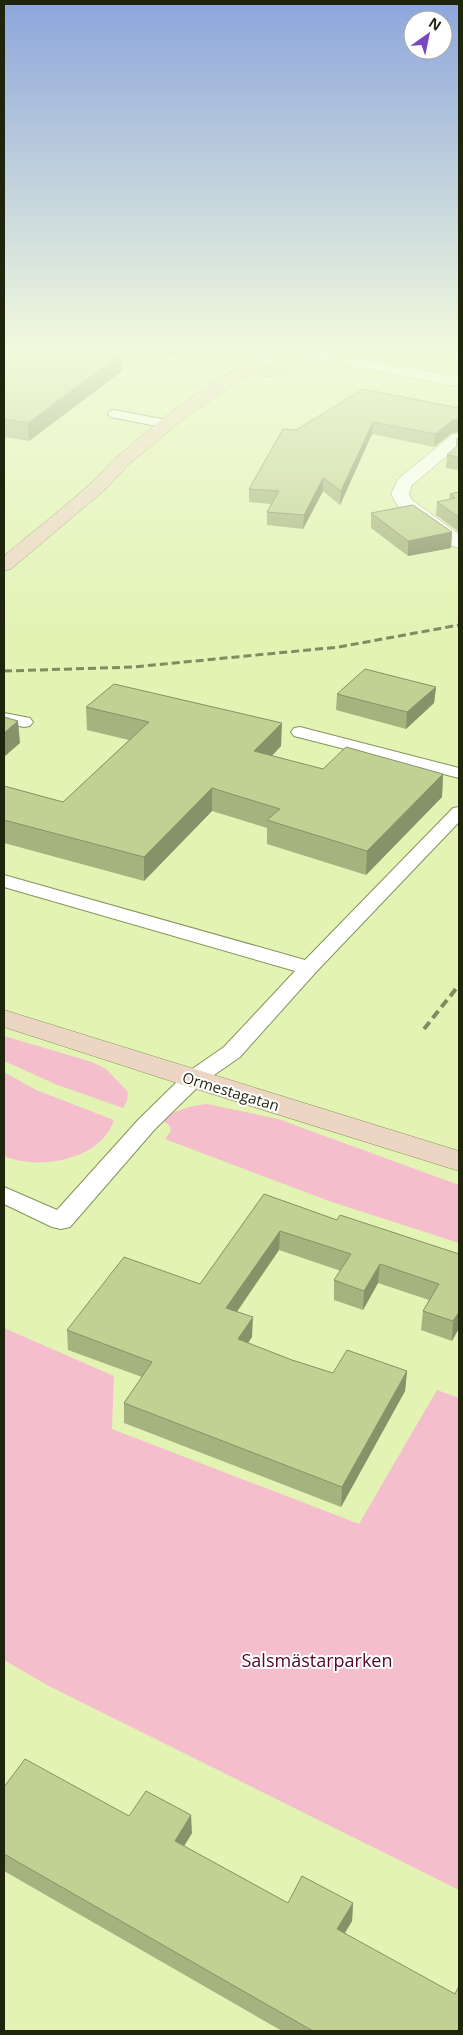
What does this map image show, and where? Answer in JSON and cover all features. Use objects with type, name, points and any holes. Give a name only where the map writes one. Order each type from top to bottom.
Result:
[{"type":"street","points":[[4,565],[100,486],[111,471],[142,445]]},
{"type":"street","points":[[100,486],[128,473],[165,445]]},
{"type":"street","points":[[450,445],[404,483],[400,494],[404,502],[459,542]]},
{"type":"street","name":"Ormestagatan","points":[[4,1018],[193,1079],[459,1161]]},
{"type":"lane","points":[[4,718],[24,722]]},
{"type":"lane","points":[[300,732],[459,773]]},
{"type":"lane","points":[[4,1196],[60,1220],[147,1124],[193,1079],[232,1052],[308,968],[459,812]]},
{"type":"lane","points":[[4,881],[308,968]]},
{"type":"green space","points":[[4,1036],[92,1062],[106,1069],[128,1092],[127,1101],[123,1108],[55,1084],[4,1061]]},
{"type":"green space","points":[[4,1072],[36,1090],[114,1120],[107,1134],[96,1145],[83,1153],[67,1159],[51,1162],[34,1162],[4,1156]]},
{"type":"green space","points":[[207,1104],[278,1119],[459,1185],[459,1243],[329,1201],[165,1139],[171,1131],[170,1126],[162,1120],[183,1109]]},
{"type":"green space","name":"Salsmästarparken","points":[[4,1328],[114,1376],[112,1429],[359,1524],[437,1390],[459,1398],[459,1890],[47,1685],[4,1660]]},
{"type":"building","points":[[274,445],[362,445],[341,491],[323,478],[304,515],[267,512],[279,491],[249,489]]},
{"type":"building","points":[[458,445],[459,445],[459,457],[447,455]]},
{"type":"building","points":[[459,492],[459,517],[437,502],[455,498],[450,494]]},
{"type":"building","points":[[413,505],[452,532],[408,541],[371,513]]},
{"type":"building","points":[[365,669],[436,687],[407,712],[337,694]]},
{"type":"building","points":[[114,684],[282,723],[254,751],[323,769],[346,747],[443,774],[367,851],[267,820],[280,809],[212,788],[144,857],[4,820],[4,786],[63,802],[149,722],[86,707]]},
{"type":"building","points":[[4,717],[18,721],[4,733]]},
{"type":"building","points":[[264,1194],[337,1220],[340,1215],[459,1254],[459,1312],[453,1321],[423,1311],[439,1284],[380,1264],[364,1291],[334,1280],[351,1254],[280,1231],[226,1308],[253,1317],[238,1339],[292,1360],[333,1373],[347,1350],[407,1371],[342,1487],[124,1403],[152,1362],[67,1330],[124,1257],[200,1284]]},
{"type":"building","points":[[25,1759],[129,1816],[146,1791],[191,1815],[175,1841],[288,1903],[302,1876],[353,1903],[337,1929],[455,1994],[459,1986],[459,2031],[313,2031],[4,1854],[4,1787]]},
{"type":"railway","points":[[4,671],[133,667],[339,647],[459,625]]},
{"type":"railway","points":[[424,1029],[459,985]]}]
